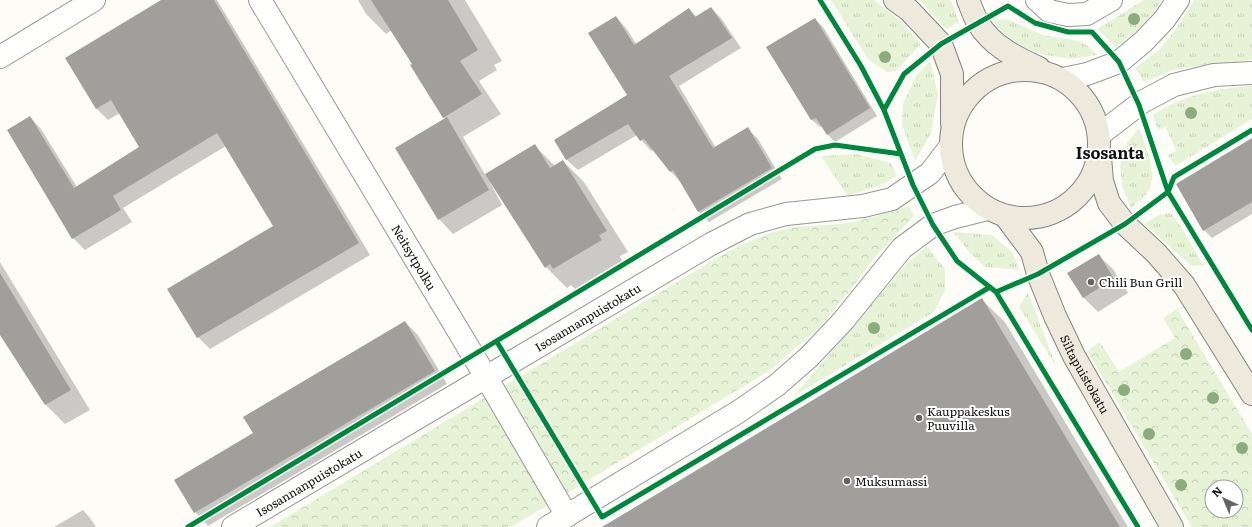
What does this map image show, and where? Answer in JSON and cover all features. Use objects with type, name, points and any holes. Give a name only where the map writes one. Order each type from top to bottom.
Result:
[{"type":"main road","points":[[895,0],[909,10],[941,44],[952,74],[951,136]]},
{"type":"main road","points":[[968,0],[978,23],[994,44],[1016,58],[1056,76],[1076,90],[1088,103],[1095,118],[1099,142],[1102,181],[1109,203],[1125,224],[1156,253],[1184,285],[1252,394]]},
{"type":"main road","points":[[951,136],[956,116],[968,96],[986,81],[1007,72],[1030,69],[1056,76]]},
{"type":"main road","name":"Siltapuistokatu","points":[[951,136],[952,159],[959,179],[971,196],[997,213],[1032,252],[1038,274],[1055,316],[1074,356],[1172,527]]},
{"type":"main road","points":[[997,213],[1032,219],[1057,212],[1078,196],[1093,175],[1099,142]]},
{"type":"street","points":[[0,57],[94,0]]},
{"type":"street","name":"Neitsytpolku","points":[[260,0],[486,377],[567,516]]},
{"type":"street","points":[[1036,0],[1049,11],[1068,15],[1087,14],[1111,0]]},
{"type":"street","points":[[1056,76],[1087,74],[1119,62],[1143,42],[1164,20],[1178,0]]},
{"type":"street","points":[[1099,142],[1142,102],[1174,86],[1214,75],[1252,73]]},
{"type":"street","name":"Isosannanpuistokatu","points":[[233,527],[711,244],[750,224],[786,214],[821,209],[863,206],[892,199],[930,174],[951,136]]},
{"type":"street","points":[[548,527],[738,412],[777,385],[809,357],[843,322],[902,248],[932,225],[955,216],[997,213]]},
{"type":"green space","points":[[831,0],[874,0],[902,22],[921,44],[896,71],[887,72],[868,59]]},
{"type":"green space","points":[[919,0],[951,0],[959,22],[947,29]]},
{"type":"green space","points":[[1144,0],[1162,0],[1152,15],[1142,26],[1116,47],[1097,29]]},
{"type":"green space","points":[[1194,0],[1252,0],[1252,60],[1173,70],[1144,82],[1135,68],[1159,50],[1174,32]]},
{"type":"green space","points":[[1007,19],[1044,35],[1079,41],[1085,44],[1097,55],[1070,59],[1041,54],[1013,43],[993,22]]},
{"type":"green space","points":[[930,61],[938,94],[931,133],[915,161],[902,125],[903,104],[916,76]]},
{"type":"green space","points":[[1252,86],[1252,119],[1177,165],[1173,163],[1168,155],[1176,151],[1166,127],[1158,130],[1153,115],[1189,97],[1213,91]]},
{"type":"green space","points":[[1139,128],[1150,159],[1152,175],[1149,190],[1141,200],[1131,208],[1122,186],[1120,166],[1127,143]]},
{"type":"green space","points":[[856,154],[891,163],[897,176],[873,188],[847,195],[821,156]]},
{"type":"green space","points":[[909,206],[914,216],[876,256],[820,327],[769,371],[511,527],[270,527],[720,256],[758,238],[789,228],[849,223]]},
{"type":"green space","points":[[1171,213],[1182,228],[1203,265],[1192,266],[1144,224],[1159,215]]},
{"type":"green space","points":[[953,232],[992,235],[1012,252],[1020,270],[985,267],[971,254]]},
{"type":"green space","points":[[927,246],[945,269],[945,290],[934,312],[794,396],[905,265]]},
{"type":"green space","points":[[1028,292],[1056,366],[1019,307]]},
{"type":"green space","points":[[1177,309],[1252,434],[1252,527],[1192,527],[1087,351],[1100,342],[1119,372],[1175,338],[1163,318]]},
{"type":"building","points":[[161,0],[214,0],[359,243],[197,338],[167,289],[273,226],[217,133],[113,196],[121,210],[72,239],[7,130],[30,116],[74,188],[139,147],[111,100],[96,109],[65,58]]},
{"type":"building","points":[[371,0],[448,0],[478,50],[460,61],[482,94],[443,118],[410,65],[412,64]]},
{"type":"building","points":[[711,7],[732,38],[669,76],[713,148],[748,127],[772,168],[698,212],[673,170],[670,172],[644,139],[640,141],[628,124],[566,160],[554,140],[627,95],[588,33],[616,16],[634,45],[689,8],[695,17]]},
{"type":"building","points":[[815,18],[870,108],[827,135],[816,118],[811,120],[766,47]]},
{"type":"building","points":[[447,117],[489,190],[438,220],[395,148]]},
{"type":"building","points":[[1252,138],[1252,202],[1203,231],[1176,184]]},
{"type":"building","points":[[535,144],[550,168],[563,160],[607,231],[599,235],[602,240],[553,269],[550,264],[545,268],[485,174]]},
{"type":"building","name":"Chili Bun Grill","points":[[1099,254],[1114,279],[1083,298],[1067,273]]},
{"type":"building","points":[[0,273],[71,390],[45,405],[0,335]]},
{"type":"building","name":"Kauppakeskus Puuvilla","points":[[982,298],[1120,527],[602,527],[717,458]]},
{"type":"building","points":[[405,321],[435,371],[194,513],[174,480],[253,433],[243,417]]},
{"type":"cycle path","points":[[820,0],[861,66],[884,110],[913,185],[933,225],[957,261],[996,292],[1138,527]]},
{"type":"cycle path","points":[[884,110],[904,74],[941,44],[1008,6],[1035,23],[1068,32],[1092,32],[1119,62],[1139,105],[1168,192],[1125,224],[1038,274],[996,292]]},
{"type":"cycle path","points":[[1252,130],[1174,177],[1168,192],[1252,330]]},
{"type":"cycle path","points":[[188,527],[815,149],[835,145],[901,154]]},
{"type":"cycle path","points":[[497,342],[602,517],[990,287]]},
{"type":"place","name":"Chili Bun Grill","points":[[1091,282]]},
{"type":"place","name":"Kauppakeskus Puuvilla","points":[[919,418]]},
{"type":"place","name":"Muksumassi","points":[[847,481]]},
{"type":"district","name":"Isosanta","points":[[1110,152]]}]
